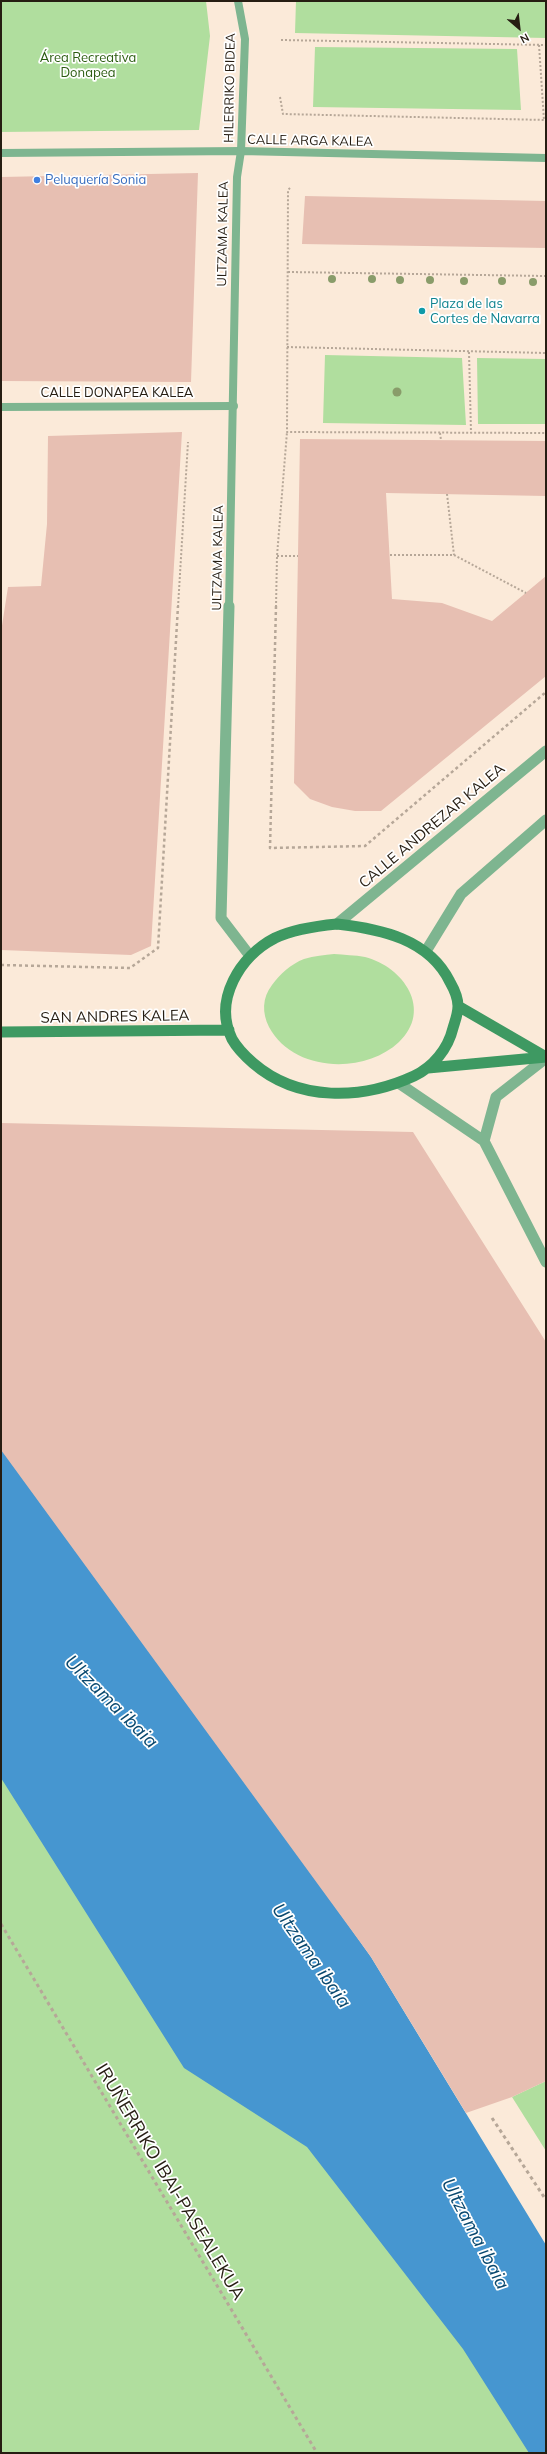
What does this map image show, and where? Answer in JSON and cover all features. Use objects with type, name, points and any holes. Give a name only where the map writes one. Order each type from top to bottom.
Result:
[{"type":"main road","points":[[337,924],[370,927],[400,936],[426,951],[449,976],[458,1006],[452,1039],[428,1068],[400,1084],[366,1093],[331,1094],[296,1087],[266,1073],[242,1054],[229,1030],[225,1004],[233,978],[250,956],[274,939],[304,928],[337,924]]},
{"type":"main road","points":[[458,1006],[546,1057]]},
{"type":"main road","name":"SAN ANDRES KALEA","points":[[1,1032],[50,1033],[229,1030]]},
{"type":"main road","points":[[428,1068],[546,1057]]},
{"type":"street","name":"HILERRIKO BIDEA","points":[[238,1],[245,39],[241,151]]},
{"type":"street","name":"CALLE ARGA KALEA","points":[[1,153],[241,151],[546,158]]},
{"type":"street","name":"ULTZAMA KALEA","points":[[241,151],[237,177],[234,406],[221,918],[250,956]]},
{"type":"street","name":"CALLE DONAPEA KALEA","points":[[1,407],[234,406]]},
{"type":"street","name":"CALLE ANDREZAR KALEA","points":[[337,924],[546,751]]},
{"type":"street","points":[[426,951],[462,894],[546,820]]},
{"type":"street","points":[[484,1142],[496,1097],[546,1057]]},
{"type":"street","points":[[400,1084],[484,1142],[546,1262]]},
{"type":"path","points":[[277,40],[546,45]]},
{"type":"path","points":[[279,91],[283,114],[545,120],[538,45]]},
{"type":"path","points":[[288,190],[287,432],[277,556],[270,848],[365,846],[546,692]]},
{"type":"path","points":[[288,272],[546,276]]},
{"type":"path","points":[[287,347],[546,353]]},
{"type":"path","points":[[469,351],[471,433]]},
{"type":"path","points":[[287,432],[546,433]]},
{"type":"path","points":[[440,433],[441,440]]},
{"type":"path","points":[[1,965],[130,968],[158,948],[188,440]]},
{"type":"path","points":[[447,494],[454,555]]},
{"type":"path","points":[[390,555],[454,555],[526,593]]},
{"type":"path","points":[[277,556],[298,556]]},
{"type":"path","name":"IRUÑERRIKO IBAI-PASEALEKUA","points":[[1,1924],[317,2453]]},
{"type":"path","points":[[492,2118],[546,2200]]},
{"type":"green space","name":"Área Recreativa Donapea","points":[[1,1],[206,1],[210,36],[199,130],[1,132]]},
{"type":"green space","points":[[296,1],[546,1],[546,38],[295,33]]},
{"type":"green space","points":[[315,47],[517,49],[521,110],[313,107]]},
{"type":"green space","points":[[325,355],[462,358],[466,425],[323,423]]},
{"type":"green space","points":[[477,358],[546,359],[546,424],[478,424]]},
{"type":"green space","points":[[334,954],[365,957],[379,962],[392,970],[402,980],[409,991],[413,1004],[414,1017],[409,1030],[399,1042],[384,1053],[367,1060],[349,1064],[330,1064],[311,1060],[295,1053],[280,1042],[269,1027],[264,1011],[266,995],[282,973],[304,959]]},
{"type":"green space","points":[[1,1471],[546,2453],[1,2453]]},
{"type":"green space","points":[[546,2081],[546,2151],[512,2097]]},
{"type":"water","name":"Ultzama ibaia","points":[[1,1438],[44,1496],[371,1957],[546,2245],[546,2453],[529,2453],[463,2349],[307,2147],[184,2068],[1,1778]]},
{"type":"building","points":[[198,173],[191,382],[1,381],[1,177]]},
{"type":"building","points":[[305,196],[546,201],[546,248],[302,244]]},
{"type":"building","points":[[182,432],[151,946],[131,955],[1,950],[1,632],[8,587],[41,586],[47,524],[48,436]]},
{"type":"building","points":[[300,439],[546,441],[546,496],[386,493],[392,599],[442,603],[492,621],[546,576],[546,676],[381,811],[355,811],[332,807],[310,799],[294,783]]},
{"type":"building","points":[[1,1123],[413,1132],[546,1342],[546,2081],[512,2097],[466,2113],[371,1957],[1,1450]]},
{"type":"place","name":"Peluquería Sonia","points":[[37,180]]},
{"type":"place","name":"Plaza de las Cortes de Navarra","points":[[422,311]]}]
